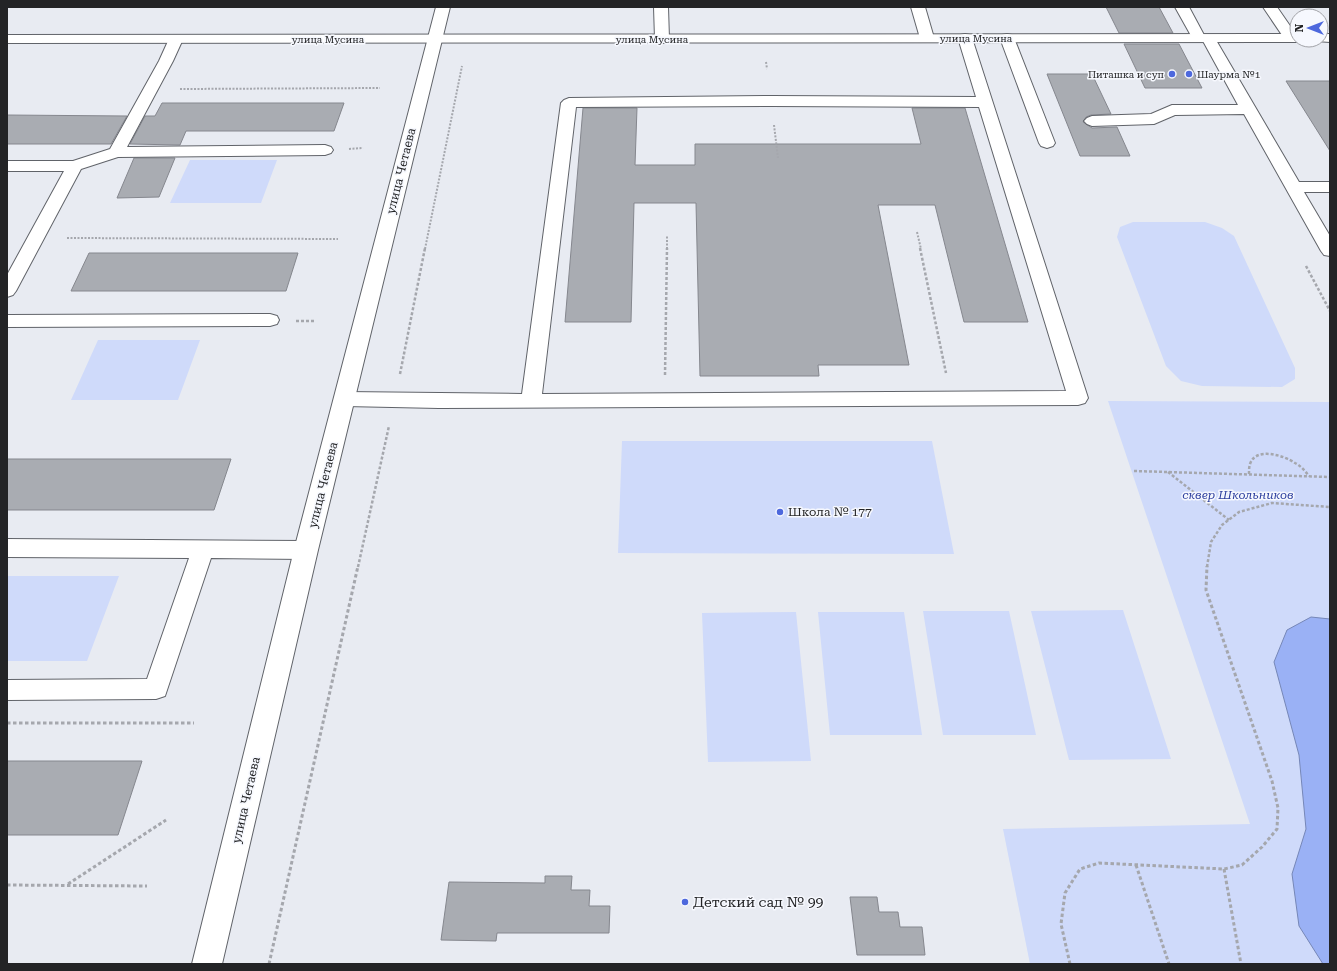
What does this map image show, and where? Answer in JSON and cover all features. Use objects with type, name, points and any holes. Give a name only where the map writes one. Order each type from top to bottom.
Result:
[{"type":"street","name":"улица Четаева","points":[[207,964],[306,550],[443,7]]},
{"type":"street","name":"улица Мусина","points":[[7,39],[1289,38]]},
{"type":"lane","points":[[661,7],[662,39]]},
{"type":"lane","points":[[918,7],[927,38]]},
{"type":"lane","points":[[1182,7],[1204,38],[1249,109],[1330,251]]},
{"type":"lane","points":[[1270,7],[1289,32]]},
{"type":"lane","points":[[345,399],[664,400],[1078,398],[965,38]]},
{"type":"lane","points":[[1007,38],[1047,143]]},
{"type":"lane","points":[[116,152],[166,61],[176,39]]},
{"type":"lane","points":[[531,400],[569,103],[772,101],[986,102]]},
{"type":"lane","points":[[1092,121],[1154,119],[1172,110],[1249,109]]},
{"type":"lane","points":[[7,166],[75,166],[116,152],[325,150]]},
{"type":"lane","points":[[7,291],[75,166]]},
{"type":"lane","points":[[1294,187],[1330,187]]},
{"type":"lane","points":[[7,321],[270,320]]},
{"type":"lane","points":[[7,548],[306,550]]},
{"type":"lane","points":[[7,690],[156,689],[203,549]]},
{"type":"path","points":[[269,964],[394,400],[462,66]]},
{"type":"path","points":[[150,89],[380,88]]},
{"type":"path","points":[[775,136],[778,158]]},
{"type":"path","points":[[917,232],[951,399]]},
{"type":"path","points":[[664,400],[666,236]]},
{"type":"path","points":[[36,238],[338,239]]},
{"type":"path","points":[[1249,475],[1249,466],[1253,460],[1260,455],[1271,454],[1282,456],[1294,461],[1303,468],[1309,476]]},
{"type":"path","points":[[1134,471],[1330,477]]},
{"type":"path","points":[[1168,472],[1229,520]]},
{"type":"path","points":[[1070,964],[1061,924],[1065,893],[1080,869],[1099,864],[1224,869],[1242,865],[1262,848],[1277,829],[1278,808],[1272,781],[1206,590],[1207,566],[1211,542],[1222,525],[1239,512],[1272,503],[1330,507]]},
{"type":"path","points":[[7,723],[194,723]]},
{"type":"path","points":[[66,885],[166,820]]},
{"type":"path","points":[[1136,865],[1169,964]]},
{"type":"path","points":[[1224,869],[1241,964]]},
{"type":"path","points":[[7,885],[147,886]]},
{"type":"green space","points":[[190,160],[277,160],[261,203],[170,203]]},
{"type":"green space","points":[[1133,222],[1205,222],[1222,228],[1234,236],[1295,368],[1295,379],[1282,387],[1202,386],[1181,381],[1166,366],[1117,237],[1120,227]]},
{"type":"green space","points":[[98,340],[200,340],[178,400],[71,400]]},
{"type":"green space","name":"сквер Школьников","points":[[1108,401],[1330,402],[1330,964],[1030,964],[1003,829],[1250,824]]},
{"type":"green space","points":[[622,441],[932,441],[954,554],[618,553]]},
{"type":"green space","points":[[7,576],[119,576],[87,661],[7,661]]},
{"type":"green space","points":[[1123,610],[1171,759],[1069,760],[1031,611]]},
{"type":"green space","points":[[923,611],[1009,611],[1036,735],[943,735]]},
{"type":"green space","points":[[796,612],[811,761],[708,762],[702,613]]},
{"type":"green space","points":[[818,612],[904,612],[922,735],[830,735]]},
{"type":"water","points":[[1311,617],[1330,619],[1330,964],[1323,964],[1299,926],[1292,874],[1306,829],[1299,755],[1274,662],[1287,630]]},
{"type":"building","points":[[1106,7],[1159,7],[1173,33],[1119,33]]},
{"type":"building","points":[[1124,44],[1179,44],[1202,88],[1145,88]]},
{"type":"building","points":[[1047,74],[1092,74],[1111,114],[1091,115],[1086,117],[1083,122],[1092,128],[1117,127],[1130,156],[1080,156]]},
{"type":"building","points":[[1286,81],[1330,81],[1330,151]]},
{"type":"building","points":[[162,103],[344,103],[334,131],[186,131],[180,145],[130,144],[145,116],[155,116]]},
{"type":"building","points":[[583,108],[637,108],[635,165],[695,165],[695,144],[921,144],[912,108],[965,108],[1028,322],[964,322],[935,205],[878,205],[909,365],[818,365],[819,376],[700,376],[696,203],[634,203],[631,322],[565,322]]},
{"type":"building","points":[[7,115],[127,116],[111,144],[7,144]]},
{"type":"building","points":[[134,158],[175,158],[159,197],[117,198]]},
{"type":"building","points":[[89,253],[298,253],[286,291],[71,291]]},
{"type":"building","points":[[7,459],[231,459],[214,510],[7,510]]},
{"type":"building","points":[[7,761],[142,761],[118,835],[7,835]]},
{"type":"building","points":[[545,876],[572,876],[571,890],[590,890],[589,906],[610,906],[609,933],[497,933],[496,941],[441,940],[449,882],[545,883]]},
{"type":"building","points":[[850,897],[877,897],[879,912],[898,912],[900,927],[922,927],[925,955],[857,955]]},
{"type":"place","name":"Питашка и суп","points":[[1172,74]]},
{"type":"place","name":"Шаурма №1","points":[[1189,74]]},
{"type":"place","name":"Школа № 177","points":[[780,512]]},
{"type":"place","name":"Детский сад № 99","points":[[685,902]]}]
